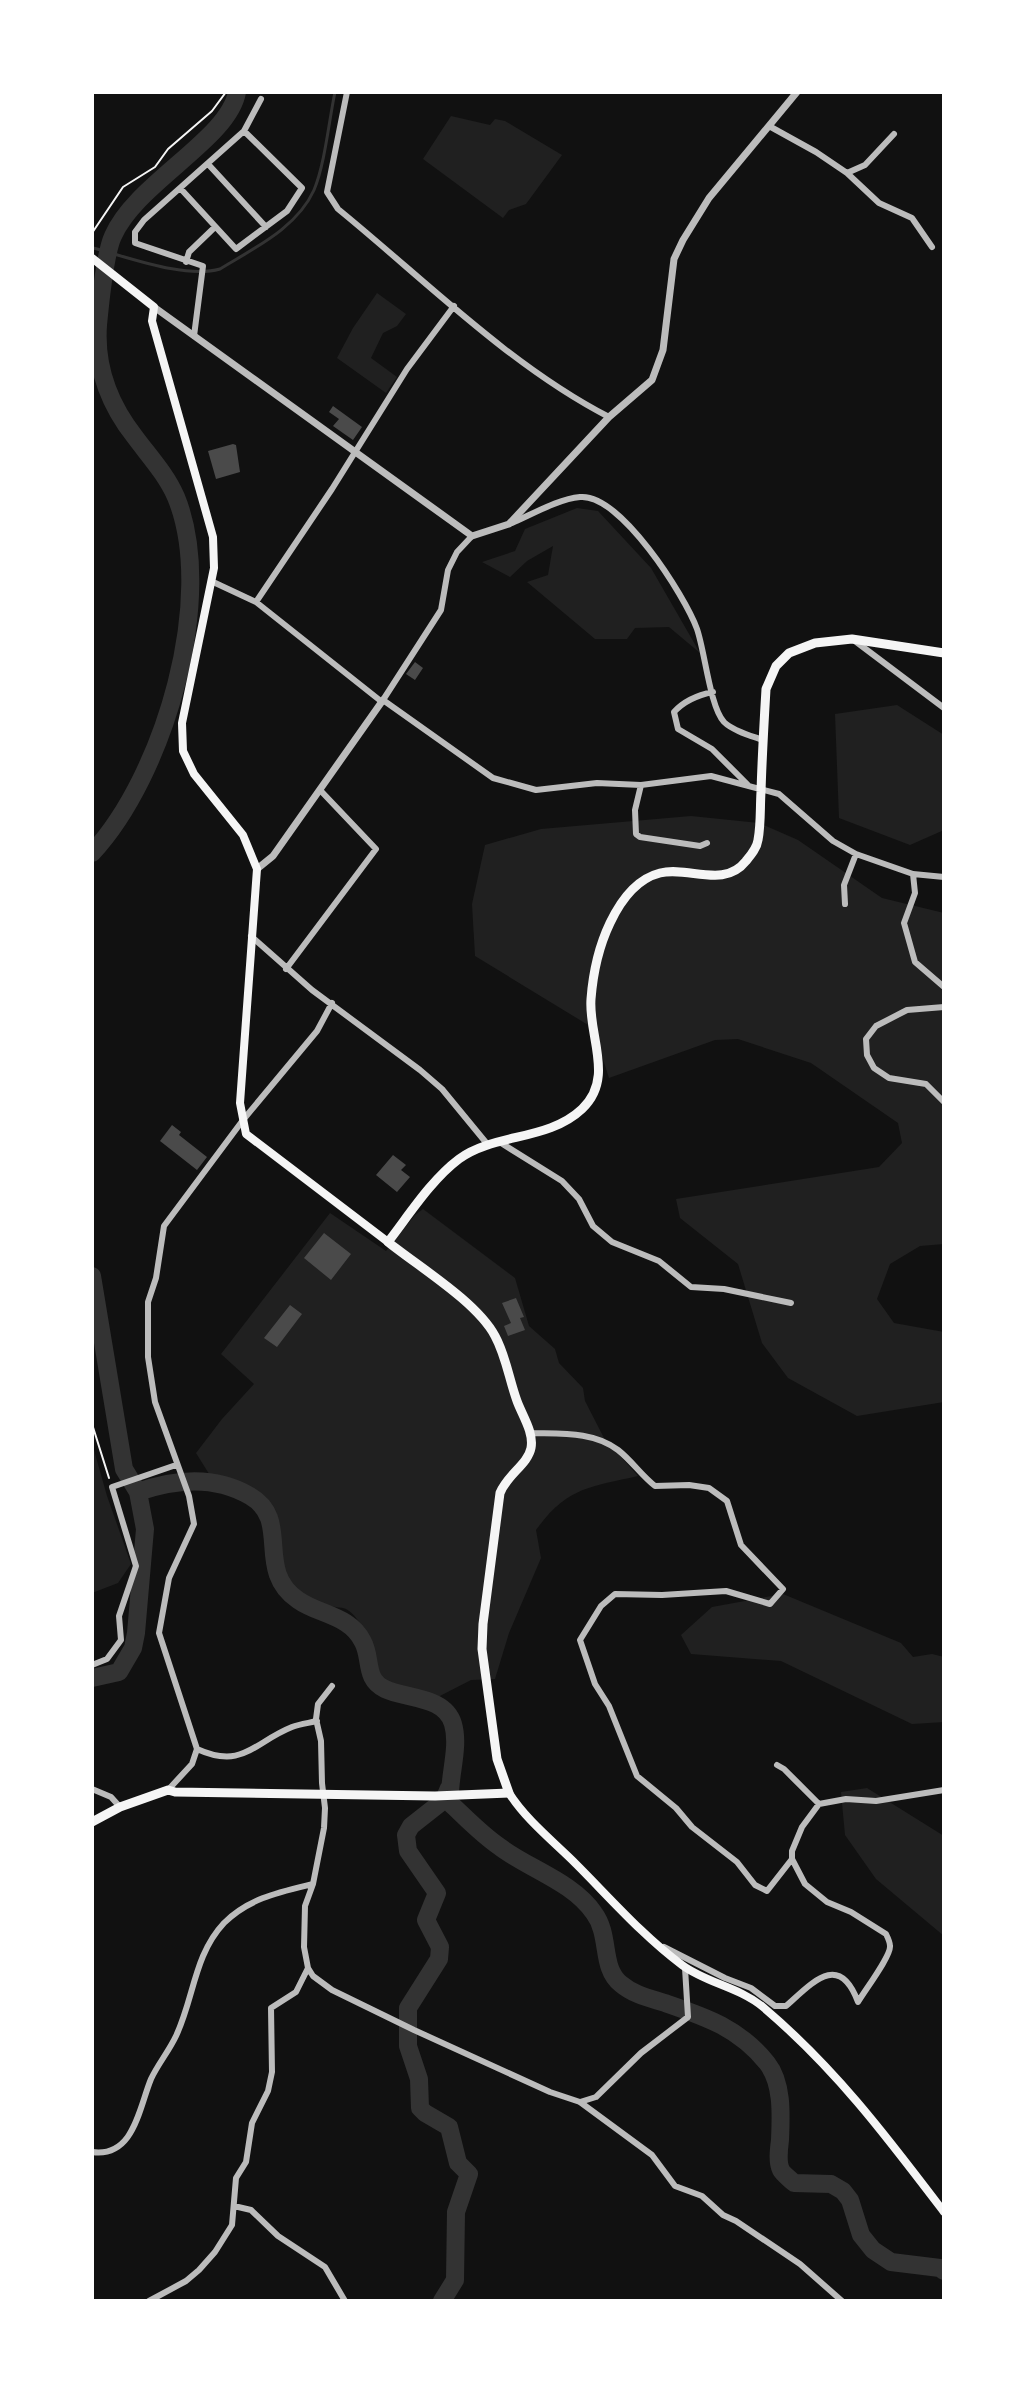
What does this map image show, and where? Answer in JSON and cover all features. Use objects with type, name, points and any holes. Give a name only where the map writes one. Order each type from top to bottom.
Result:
[{"type":"main road","points":[[95,260],[154,307],[152,321],[213,537],[214,568],[182,723],[183,751],[194,774],[243,835],[257,869],[240,1103],[246,1134],[470,1306],[489,1325],[500,1346],[530,1433],[532,1442],[528,1456],[507,1478],[498,1498],[483,1624],[482,1657],[497,1759],[509,1793],[530,1819],[657,1945],[685,1968],[760,2005],[817,2057],[859,2101],[944,2212]]},
{"type":"main road","points":[[388,1242],[460,1159],[488,1145],[561,1125],[592,1097],[600,1056],[590,1002],[594,976],[603,939],[623,900],[634,887],[659,873],[718,876],[734,872],[743,865],[758,842],[766,689],[776,666],[789,653],[815,643],[852,639],[944,653]]},
{"type":"main road","points":[[92,1822],[120,1807],[168,1790],[435,1796],[509,1793]]},
{"type":"street","points":[[347,92],[327,192],[338,209],[556,388],[609,417]]},
{"type":"street","points":[[509,524],[609,417],[652,380],[663,350],[674,259],[693,221],[797,92]]},
{"type":"street","points":[[194,336],[203,266],[135,243],[135,232],[144,220],[244,131],[261,99]]},
{"type":"street","points":[[769,126],[847,173],[879,203],[912,218],[932,247]]},
{"type":"street","points":[[180,188],[236,249],[287,211],[302,188],[244,131]]},
{"type":"street","points":[[847,173],[865,165],[894,134]]},
{"type":"street","points":[[208,164],[266,227]]},
{"type":"street","points":[[186,262],[189,252],[215,227]]},
{"type":"street","points":[[256,602],[407,369],[454,306]]},
{"type":"street","points":[[154,307],[472,536]]},
{"type":"street","points":[[257,869],[273,856],[320,790],[441,610],[448,570],[457,552],[472,536],[580,497],[597,500],[647,546],[687,608],[697,630],[713,692],[725,723],[763,740]]},
{"type":"street","points":[[211,581],[256,602],[382,701],[493,778],[536,790],[597,783],[641,785],[711,776],[779,794],[833,841],[856,854],[913,874],[944,877]]},
{"type":"street","points":[[852,639],[944,708]]},
{"type":"street","points":[[713,692],[680,707],[674,712],[675,720],[684,734],[712,749],[749,785]]},
{"type":"street","points":[[641,785],[635,810],[636,834],[700,846],[707,843]]},
{"type":"street","points":[[286,969],[376,849],[320,790]]},
{"type":"street","points":[[845,904],[844,885],[856,854]]},
{"type":"street","points":[[913,874],[915,893],[904,923],[915,962],[944,987]]},
{"type":"street","points":[[251,936],[286,969],[442,1089],[488,1145]]},
{"type":"street","points":[[168,1790],[192,1764],[197,1749],[159,1633],[169,1578],[194,1524],[189,1496],[155,1402],[148,1357],[148,1302],[156,1278],[164,1226],[243,1120],[317,1031],[332,1003]]},
{"type":"street","points":[[944,1007],[907,1010],[876,1026],[866,1039],[867,1055],[874,1068],[889,1078],[926,1084],[944,1102]]},
{"type":"street","points":[[501,1143],[562,1181],[579,1199],[593,1226],[612,1242],[659,1261],[691,1287],[724,1289],[791,1303]]},
{"type":"street","points":[[530,1433],[577,1434],[595,1438],[615,1448],[655,1486],[709,1488],[727,1501],[741,1545],[783,1589],[770,1604],[726,1591],[615,1594],[601,1606],[580,1640],[595,1684],[609,1706],[637,1776],[676,1808],[692,1827],[737,1862],[749,1879],[767,1891],[776,1883],[792,1859],[796,1839],[819,1804],[846,1799],[876,1801],[944,1790]]},
{"type":"street","points":[[92,1665],[107,1659],[121,1640],[119,1616],[136,1566],[112,1487],[176,1465]]},
{"type":"street","points":[[332,1686],[318,1704],[324,1828],[313,1884],[305,1906],[304,1947],[308,1968],[318,1981],[550,2092],[580,2102],[652,2155],[675,2186],[702,2196],[723,2215],[800,2264],[842,2301]]},
{"type":"street","points":[[197,1749],[216,1758],[233,1757],[263,1745],[292,1727],[317,1721]]},
{"type":"street","points":[[777,1765],[819,1804]]},
{"type":"street","points":[[92,1789],[111,1797],[120,1807]]},
{"type":"street","points":[[657,1945],[751,1988],[775,2006],[786,2006],[819,1976],[832,1974],[842,1976],[854,1990],[858,2002],[886,1961],[891,1947],[886,1934],[810,1890],[792,1859]]},
{"type":"street","points":[[92,2152],[109,2152],[123,2144],[134,2127],[152,2077],[177,2035],[206,1947],[223,1925],[251,1902],[265,1895],[313,1884]]},
{"type":"street","points":[[149,2301],[186,2281],[199,2270],[232,2225],[236,2178],[246,2162],[252,2123],[268,2091],[272,2072],[271,2008],[296,1992],[308,1968]]},
{"type":"street","points":[[580,2102],[596,2097],[641,2053],[688,2017],[685,1968]]},
{"type":"street","points":[[234,2206],[251,2210],[278,2236],[325,2267],[345,2301]]},
{"type":"path","points":[[92,233],[123,187],[155,167],[168,149],[212,111],[226,92]]},
{"type":"path","points":[[92,1424],[112,1487]]},
{"type":"shaded area","points":[[451,116],[490,125],[495,119],[505,121],[562,155],[526,204],[509,210],[503,218],[423,159]]},
{"type":"shaded area","points":[[377,293],[406,314],[397,326],[383,333],[371,358],[397,377],[386,393],[337,358]]},
{"type":"shaded area","points":[[577,508],[598,511],[651,568],[700,653],[669,627],[635,628],[627,639],[595,639],[527,582],[548,575],[553,546],[527,561],[510,577],[482,562],[515,551],[525,529]]},
{"type":"shaded area","points":[[897,705],[944,735],[944,830],[910,845],[839,818],[835,714]]},
{"type":"shaded area","points":[[691,816],[759,823],[798,840],[882,898],[944,913],[944,1244],[920,1246],[890,1264],[877,1299],[894,1323],[944,1332],[944,1402],[857,1416],[788,1378],[762,1343],[738,1264],[680,1218],[676,1199],[879,1167],[902,1143],[898,1123],[811,1063],[738,1039],[715,1040],[609,1078],[593,1028],[475,956],[472,904],[485,845],[541,829]]},
{"type":"shaded area","points":[[423,1209],[515,1278],[529,1326],[555,1349],[559,1363],[583,1388],[585,1401],[604,1438],[638,1476],[581,1491],[547,1516],[536,1530],[541,1558],[509,1633],[495,1679],[471,1680],[436,1698],[419,1691],[390,1687],[374,1675],[367,1639],[353,1614],[344,1608],[322,1605],[304,1598],[283,1580],[277,1554],[276,1523],[267,1503],[251,1490],[211,1477],[196,1453],[254,1384],[221,1354],[330,1213],[386,1251]]},
{"type":"shaded area","points":[[92,1443],[131,1564],[118,1583],[92,1593]]},
{"type":"shaded area","points":[[783,1594],[901,1643],[913,1657],[932,1654],[944,1657],[944,1722],[912,1724],[781,1661],[691,1654],[681,1635],[712,1607]]},
{"type":"shaded area","points":[[867,1788],[944,1836],[944,1936],[876,1879],[845,1835],[841,1792]]},
{"type":"building","points":[[333,406],[362,427],[353,440],[333,426],[339,419],[329,412]]},
{"type":"building","points":[[236,445],[240,472],[216,479],[208,451]]},
{"type":"building","points":[[415,662],[423,668],[415,680],[406,674]]},
{"type":"building","points":[[172,1125],[181,1132],[179,1135],[207,1157],[197,1170],[160,1141]]},
{"type":"building","points":[[393,1155],[406,1165],[401,1170],[410,1177],[397,1192],[376,1175]]},
{"type":"building","points":[[324,1233],[351,1254],[331,1280],[304,1258]]},
{"type":"building","points":[[516,1298],[524,1317],[520,1318],[525,1330],[508,1336],[504,1326],[511,1323],[502,1303]]},
{"type":"building","points":[[290,1305],[302,1314],[277,1347],[264,1338]]},
{"type":"waterway","points":[[92,853],[118,820],[141,779],[161,733],[176,684],[186,633],[190,584],[187,538],[176,497],[118,411],[102,370],[98,325],[105,266],[113,236],[125,217],[217,127],[230,110],[237,92]]},
{"type":"waterway","points":[[93,248],[156,266],[206,271],[220,269],[260,245],[297,215],[314,190],[324,155],[335,92]]},
{"type":"waterway","points":[[92,1276],[124,1469],[138,1492],[145,1529],[133,1648],[119,1672],[92,1678]]},
{"type":"waterway","points":[[138,1492],[166,1484],[208,1482],[236,1489],[262,1506],[269,1518],[278,1574],[285,1588],[298,1600],[342,1621],[357,1633],[366,1648],[371,1674],[378,1685],[434,1703],[449,1715],[455,1733],[450,1803],[493,1842],[563,1884],[585,1902],[599,1922],[610,1969],[621,1984],[636,1994],[721,2025],[745,2041],[767,2063],[776,2080],[780,2100],[779,2159],[785,2175],[794,2183],[831,2184],[843,2191],[850,2200],[861,2235],[873,2250],[891,2262],[944,2271]]},
{"type":"waterway","points":[[442,2301],[455,2280],[456,2212],[469,2174],[458,2163],[449,2127],[420,2108],[419,2079],[408,2046],[408,2008],[439,1959],[440,1947],[426,1920],[437,1893],[408,1851],[406,1835],[411,1826],[444,1800],[449,1788]]}]
